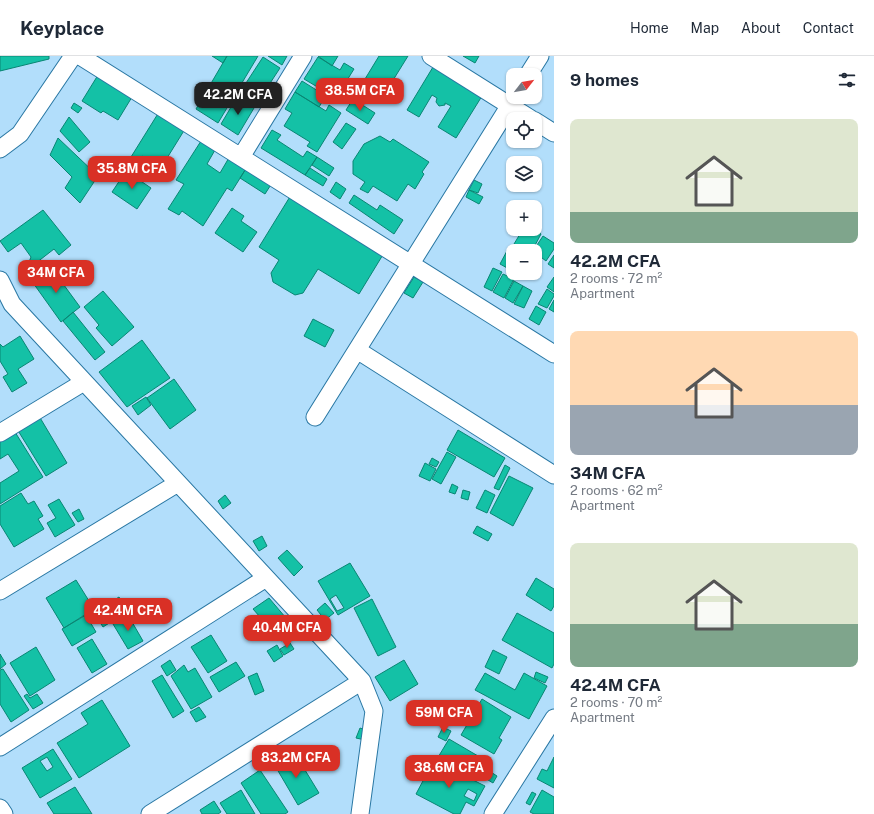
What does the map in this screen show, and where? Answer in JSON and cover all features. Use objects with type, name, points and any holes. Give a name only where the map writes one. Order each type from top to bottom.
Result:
[{"type":"street","points":[[0,149],[20,134],[73,56]]},
{"type":"street","points":[[80,56],[554,354]]},
{"type":"street","points":[[241,157],[303,56]]},
{"type":"street","points":[[430,56],[506,98]]},
{"type":"street","points":[[532,68],[540,56]]},
{"type":"street","points":[[315,417],[510,104]]},
{"type":"street","points":[[515,104],[524,112]]},
{"type":"street","points":[[542,125],[554,133]]},
{"type":"street","points":[[0,280],[6,307],[84,382],[362,681],[374,711],[360,814]]},
{"type":"street","points":[[357,350],[554,475]]},
{"type":"street","points":[[0,433],[84,382]]},
{"type":"street","points":[[0,591],[178,483]]},
{"type":"street","points":[[0,747],[266,578]]},
{"type":"street","points":[[160,811],[362,681]]},
{"type":"street","points":[[493,814],[554,718]]},
{"type":"street","points":[[0,808],[4,814]]},
{"type":"building","points":[[0,56],[49,56],[49,59],[0,71]]},
{"type":"building","points":[[212,56],[227,56],[223,63]]},
{"type":"building","points":[[227,56],[258,56],[218,123],[196,109]]},
{"type":"building","points":[[268,56],[287,56],[282,65]]},
{"type":"building","points":[[318,56],[338,56],[332,66]]},
{"type":"building","points":[[379,56],[408,56],[382,98],[379,96],[375,102],[366,96],[368,93],[361,89],[367,80],[365,79]]},
{"type":"building","points":[[463,56],[479,56],[475,63]]},
{"type":"building","points":[[263,57],[280,68],[263,94],[246,83]]},
{"type":"building","points":[[318,57],[340,70],[344,63],[354,69],[336,98],[304,79]]},
{"type":"building","points":[[433,67],[482,96],[456,138],[438,127],[451,106],[445,103],[445,105],[439,106],[436,102],[437,98],[432,95],[419,117],[407,110]]},
{"type":"building","points":[[98,75],[132,97],[118,120],[103,111],[101,113],[82,101]]},
{"type":"building","points":[[302,81],[326,96],[319,107],[295,92]]},
{"type":"building","points":[[295,92],[326,111],[329,105],[341,113],[317,152],[307,146],[310,142],[284,126],[292,113],[285,109]]},
{"type":"building","points":[[237,97],[254,108],[238,135],[221,124]]},
{"type":"building","points":[[353,99],[375,113],[368,124],[346,110]]},
{"type":"building","points":[[74,103],[82,108],[78,113],[71,108]]},
{"type":"building","points":[[159,112],[185,129],[164,163],[155,157],[151,162],[142,156],[134,169],[126,165]]},
{"type":"building","points":[[69,117],[90,142],[79,152],[60,131]]},
{"type":"building","points":[[346,123],[356,129],[342,149],[333,142]]},
{"type":"building","points":[[272,130],[281,135],[277,140],[303,157],[307,151],[317,157],[305,175],[261,148]]},
{"type":"building","points":[[380,136],[390,142],[393,139],[429,162],[422,172],[424,174],[415,189],[408,184],[397,201],[373,186],[368,193],[360,189],[365,182],[353,174],[353,161],[364,144]]},
{"type":"building","points":[[58,138],[98,176],[80,203],[65,188],[72,177],[50,155]]},
{"type":"building","points":[[201,141],[215,150],[207,164],[220,173],[230,156],[247,167],[232,191],[227,188],[203,226],[182,211],[179,215],[168,209],[184,184],[176,180]]},
{"type":"building","points":[[317,157],[334,168],[329,176],[312,165]]},
{"type":"building","points":[[247,167],[272,183],[265,194],[240,178]]},
{"type":"building","points":[[310,168],[327,179],[323,186],[305,175]]},
{"type":"building","points":[[126,171],[151,188],[137,209],[112,192]]},
{"type":"building","points":[[474,180],[482,184],[478,193],[469,190]]},
{"type":"building","points":[[336,182],[346,189],[340,199],[330,192]]},
{"type":"building","points":[[469,190],[483,197],[479,204],[466,197]]},
{"type":"building","points":[[291,195],[384,253],[359,294],[318,269],[303,293],[295,295],[273,282],[271,273],[279,260],[259,247]]},
{"type":"building","points":[[354,195],[377,210],[380,205],[403,220],[394,234],[349,203]]},
{"type":"building","points":[[232,208],[244,216],[241,221],[257,232],[243,252],[215,233]]},
{"type":"building","points":[[43,210],[71,245],[59,255],[54,249],[36,263],[30,264],[29,262],[31,257],[21,243],[8,252],[0,241]]},
{"type":"building","points":[[519,236],[540,236],[536,244],[514,244]]},
{"type":"building","points":[[543,236],[554,243],[554,249],[546,261],[542,258],[542,244],[538,244]]},
{"type":"building","points":[[506,253],[506,267],[500,264]]},
{"type":"building","points":[[554,255],[554,268],[548,264]]},
{"type":"building","points":[[50,266],[80,307],[61,322],[31,280]]},
{"type":"building","points":[[493,268],[502,272],[492,291],[484,287]]},
{"type":"building","points":[[503,274],[506,275],[506,280],[513,280],[504,298],[493,292]]},
{"type":"building","points":[[414,277],[423,282],[413,298],[404,293]]},
{"type":"building","points":[[554,277],[554,292],[547,287]]},
{"type":"building","points":[[514,281],[523,286],[513,303],[505,298]]},
{"type":"building","points":[[523,286],[532,291],[524,308],[514,304]]},
{"type":"building","points":[[547,289],[554,294],[554,296],[547,308],[538,304]]},
{"type":"building","points":[[103,291],[134,327],[112,346],[96,328],[99,325],[84,307]]},
{"type":"building","points":[[554,300],[554,312],[549,309]]},
{"type":"building","points":[[536,306],[546,312],[539,325],[529,319]]},
{"type":"building","points":[[73,312],[105,352],[95,360],[63,321]]},
{"type":"building","points":[[313,319],[334,330],[325,347],[304,336]]},
{"type":"building","points":[[20,336],[34,359],[18,369],[27,383],[12,392],[3,377],[8,374],[0,361],[0,344],[3,347]]},
{"type":"building","points":[[142,340],[170,378],[127,407],[99,372]]},
{"type":"building","points":[[174,379],[196,410],[170,429],[147,398]]},
{"type":"building","points":[[146,397],[151,405],[138,415],[132,406]]},
{"type":"building","points":[[39,416],[67,463],[46,476],[17,429]]},
{"type":"building","points":[[458,430],[505,458],[494,477],[447,450]]},
{"type":"building","points":[[15,432],[43,477],[0,504],[0,483],[19,471],[8,454],[0,459],[0,441]]},
{"type":"building","points":[[447,452],[456,457],[441,484],[432,479]]},
{"type":"building","points":[[432,458],[439,462],[436,467],[429,464]]},
{"type":"building","points":[[425,463],[436,469],[430,481],[419,476]]},
{"type":"building","points":[[505,465],[510,468],[499,490],[494,488]]},
{"type":"building","points":[[509,476],[533,488],[513,526],[490,513]]},
{"type":"building","points":[[452,484],[458,487],[455,494],[449,492]]},
{"type":"building","points":[[463,490],[470,492],[468,500],[461,498]]},
{"type":"building","points":[[485,490],[495,495],[487,513],[476,508]]},
{"type":"building","points":[[21,493],[28,504],[34,501],[43,516],[38,519],[44,529],[14,547],[0,524],[0,506]]},
{"type":"building","points":[[225,495],[231,503],[223,509],[218,501]]},
{"type":"building","points":[[59,499],[75,525],[55,537],[47,523],[56,518],[48,505]]},
{"type":"building","points":[[79,509],[84,519],[78,522],[72,513]]},
{"type":"building","points":[[477,526],[492,534],[488,541],[473,533]]},
{"type":"building","points":[[262,536],[267,546],[259,551],[253,541]]},
{"type":"building","points":[[287,550],[303,567],[294,576],[278,558]]},
{"type":"building","points":[[350,563],[370,596],[338,615],[318,581]],"holes":[[[336,595],[344,608],[337,611],[330,599]]]},
{"type":"building","points":[[536,578],[554,589],[554,606],[551,611],[526,595]]},
{"type":"building","points":[[76,580],[94,609],[64,628],[46,598]]},
{"type":"building","points":[[119,597],[128,611],[103,627],[94,613]]},
{"type":"building","points":[[269,598],[297,631],[281,641],[253,609]]},
{"type":"building","points":[[372,599],[396,647],[378,656],[354,608]]},
{"type":"building","points":[[325,603],[334,613],[325,620],[317,610]]},
{"type":"building","points":[[517,613],[554,633],[554,664],[552,668],[502,640]]},
{"type":"building","points":[[86,615],[96,632],[72,646],[62,629]]},
{"type":"building","points":[[128,615],[143,641],[128,649],[113,624]]},
{"type":"building","points":[[211,635],[227,661],[208,673],[191,647]]},
{"type":"building","points":[[92,639],[107,664],[92,673],[77,648]]},
{"type":"building","points":[[290,643],[294,649],[284,655],[280,649]]},
{"type":"building","points":[[277,645],[283,656],[274,662],[267,651]]},
{"type":"building","points":[[36,647],[55,680],[30,696],[10,663]]},
{"type":"building","points":[[493,650],[507,657],[499,674],[485,667]]},
{"type":"building","points":[[0,654],[6,664],[0,669]]},
{"type":"building","points":[[170,660],[176,670],[167,676],[161,666]]},
{"type":"building","points":[[404,660],[418,684],[390,701],[375,677]]},
{"type":"building","points":[[236,662],[245,676],[219,692],[210,677]]},
{"type":"building","points":[[184,665],[188,672],[195,668],[212,697],[191,709],[171,676]]},
{"type":"building","points":[[3,669],[29,710],[11,722],[0,704],[0,670]]},
{"type":"building","points":[[536,672],[548,677],[545,683],[534,678]]},
{"type":"building","points":[[257,673],[264,691],[255,695],[248,677]]},
{"type":"building","points":[[485,673],[515,690],[524,673],[547,686],[529,719],[475,690]]},
{"type":"building","points":[[162,675],[184,711],[173,718],[152,681]]},
{"type":"building","points":[[27,694],[30,698],[37,694],[43,703],[33,709],[24,696]]},
{"type":"building","points":[[482,699],[511,717],[499,738],[502,740],[494,754],[461,735]]},
{"type":"building","points":[[102,700],[130,746],[79,778],[57,743],[88,724],[81,713]]},
{"type":"building","points":[[199,707],[206,717],[196,722],[190,712]]},
{"type":"building","points":[[443,727],[451,731],[446,741],[438,737]]},
{"type":"building","points":[[360,728],[368,731],[365,740],[356,738]]},
{"type":"building","points":[[449,739],[490,763],[486,769],[497,776],[493,783],[475,772],[473,776],[448,761],[446,765],[437,759]]},
{"type":"building","points":[[53,749],[72,779],[40,798],[22,768]],"holes":[[[47,757],[53,767],[47,771],[40,761]]]},
{"type":"building","points":[[294,752],[319,793],[298,805],[274,764]]},
{"type":"building","points":[[554,757],[554,788],[537,779],[542,769],[547,771]]},
{"type":"building","points":[[433,762],[468,780],[469,778],[485,786],[474,806],[466,802],[460,814],[454,814],[416,794]],"holes":[[[468,789],[477,794],[474,801],[464,796]]]},
{"type":"building","points":[[260,770],[288,812],[285,814],[261,814],[241,783]]},
{"type":"building","points":[[75,787],[92,814],[54,814],[47,803]]},
{"type":"building","points":[[241,790],[255,814],[227,814],[220,803]]},
{"type":"building","points":[[542,790],[554,797],[554,814],[534,814],[530,812]]},
{"type":"building","points":[[532,792],[536,794],[530,805],[526,803]]},
{"type":"building","points":[[214,801],[221,812],[218,814],[202,814],[200,810]]}]
